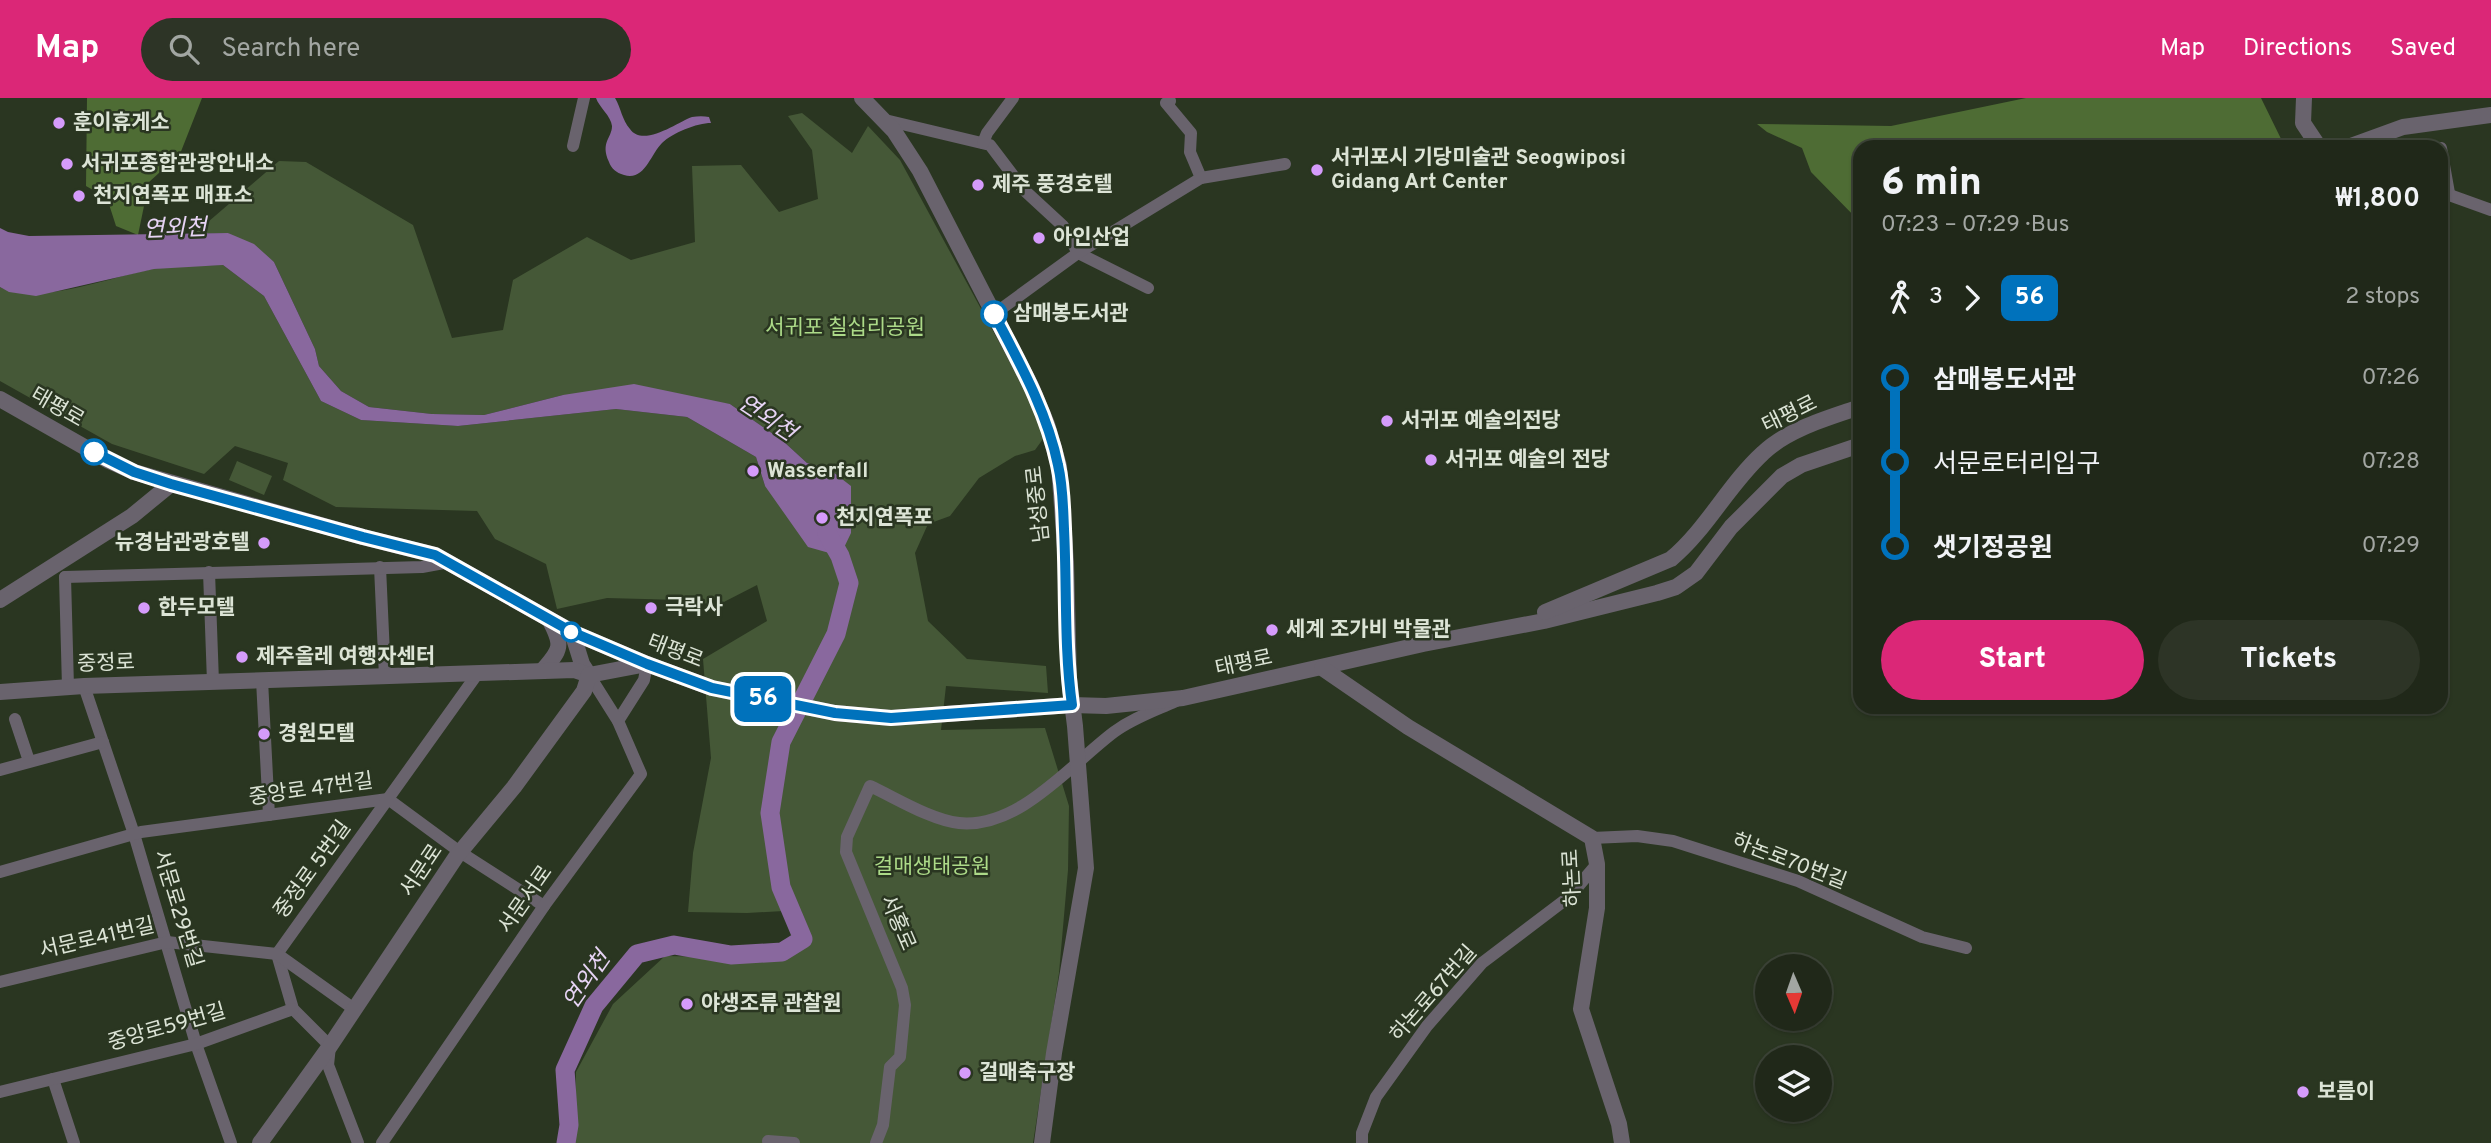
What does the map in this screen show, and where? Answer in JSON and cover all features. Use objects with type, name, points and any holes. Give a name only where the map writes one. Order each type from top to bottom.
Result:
[{"type":"street","points":[[573,146],[584,98]]},
{"type":"street","name":"남성중로","points":[[862,98],[885,121],[920,171],[1031,386],[1047,424],[1059,466],[1072,705]]},
{"type":"street","points":[[983,143],[987,133],[1013,98]]},
{"type":"street","points":[[2304,98],[2304,123],[2315,140]]},
{"type":"street","points":[[1170,101],[1166,103],[1191,133],[1190,152],[1201,178]]},
{"type":"street","points":[[2367,140],[2403,127],[2491,115]]},
{"type":"street","points":[[885,121],[990,145],[1024,190],[1063,226],[1078,253],[1148,288]]},
{"type":"street","points":[[994,314],[1078,253],[1201,178],[1285,164]]},
{"type":"street","points":[[2448,193],[2491,210]]},
{"type":"street","name":"태평로","points":[[0,399],[110,461],[171,484],[426,552],[451,562],[572,632],[712,688],[835,713],[891,718],[1072,705],[1106,706],[1182,698],[1544,621],[1676,587],[1696,573],[1731,527],[1782,476],[1801,465],[1853,447]]},
{"type":"street","name":"태평로","points":[[1506,627],[1671,559],[1687,546],[1763,452],[1790,434],[1853,410]]},
{"type":"street","points":[[0,600],[132,516],[171,484]]},
{"type":"street","points":[[55,563],[65,577],[422,567],[451,562]]},
{"type":"street","points":[[380,567],[384,677]]},
{"type":"street","points":[[209,572],[213,682]]},
{"type":"street","name":"서문로29번길","points":[[65,577],[76,686],[103,742],[134,834],[196,1044],[231,1143]]},
{"type":"street","points":[[542,671],[555,657],[560,645],[549,619]]},
{"type":"street","points":[[572,632],[582,664],[589,675],[647,664],[644,680],[618,721]]},
{"type":"street","name":"하논로","points":[[1322,668],[1408,727],[1592,838],[1597,864],[1597,908],[1581,1009],[1619,1124],[1622,1143]]},
{"type":"street","name":"중정로","points":[[0,692],[76,686],[574,670],[589,675]]},
{"type":"street","name":"중정로 5번길","points":[[277,954],[478,673]]},
{"type":"street","name":"서문서로","points":[[382,1143],[544,906],[641,774],[618,721],[589,675]]},
{"type":"street","name":"서문로","points":[[260,1143],[330,1046],[460,852],[522,776],[584,691],[589,675]]},
{"type":"street","points":[[262,680],[269,815]]},
{"type":"street","points":[[1079,763],[1114,732],[1139,716],[1182,698]]},
{"type":"street","points":[[1042,1143],[1054,1053],[1086,868],[1072,705]]},
{"type":"street","points":[[16,719],[29,761]]},
{"type":"street","points":[[0,770],[103,742]]},
{"type":"street","name":"서홍로","points":[[876,1143],[883,1125],[890,1067],[900,1057],[905,1004],[902,988],[846,852],[846,837],[870,786],[944,820],[972,823],[990,821],[1007,814],[1038,795],[1079,763]]},
{"type":"street","name":"중앙로 47번길","points":[[0,872],[134,834],[388,799],[460,852],[544,906]]},
{"type":"street","name":"하논로70번길","points":[[1592,838],[1637,836],[1673,841],[1798,881],[1922,937],[1966,948]]},
{"type":"street","name":"하논로67번길","points":[[1362,1143],[1362,1133],[1376,1097],[1427,1026],[1482,963],[1569,897],[1597,864]]},
{"type":"street","name":"서문로41번길","points":[[0,982],[167,942],[277,954],[354,1009]]},
{"type":"street","points":[[277,954],[293,1009],[330,1046],[328,1065],[358,1143]]},
{"type":"street","name":"중앙로59번길","points":[[0,1092],[196,1044],[293,1009]]},
{"type":"street","points":[[53,1079],[74,1143]]},
{"type":"street","points":[[768,1141],[794,1143]]},
{"type":"green space","points":[[87,98],[202,98],[180,154],[149,182],[138,235],[116,226],[107,198],[86,186]]},
{"type":"green space","points":[[2026,98],[2261,98],[2282,140],[1853,140],[1853,215],[1811,172],[1802,148],[1767,132],[1757,124],[1891,126]]},
{"type":"green space","name":"서귀포 칠십리공원","points":[[802,113],[852,153],[868,126],[900,160],[1048,432],[1035,450],[1015,456],[979,478],[950,516],[928,524],[915,553],[928,621],[967,659],[1046,666],[1048,693],[946,686],[941,730],[1045,728],[1069,806],[1068,870],[1059,973],[1033,1143],[574,1143],[576,1072],[613,1004],[665,956],[758,958],[808,943],[801,910],[688,912],[693,853],[711,758],[703,659],[767,621],[757,585],[718,605],[681,600],[607,598],[557,609],[546,564],[495,539],[477,511],[336,507],[283,480],[288,463],[235,446],[204,474],[112,444],[0,381],[0,287],[33,294],[75,288],[153,269],[223,265],[264,296],[321,401],[361,420],[458,426],[616,409],[687,417],[756,457],[765,486],[829,469],[807,463],[783,441],[730,404],[563,395],[484,415],[432,414],[369,407],[341,391],[319,366],[315,349],[274,262],[228,233],[194,234],[279,161],[306,162],[413,225],[452,338],[503,330],[513,280],[587,237],[631,260],[695,242],[692,166],[741,165],[779,212],[818,199],[812,150],[788,116]]},
{"type":"green space","points":[[237,461],[272,476],[264,495],[229,480]]},
{"type":"shaded area","points":[[596,98],[615,98],[627,125],[636,134],[643,136],[661,132],[692,117],[709,117],[711,123],[692,127],[672,136],[662,143],[642,171],[631,176],[624,175],[614,170],[609,162],[606,145],[612,126]]},
{"type":"shaded area","points":[[0,228],[29,236],[228,233],[254,244],[274,262],[315,349],[319,366],[341,391],[369,407],[432,414],[484,415],[563,395],[634,384],[730,404],[783,441],[807,463],[829,469],[851,486],[851,533],[840,556],[808,547],[765,486],[756,457],[687,417],[616,409],[458,426],[361,420],[321,401],[264,296],[223,265],[154,269],[36,296],[9,292],[0,287]]},
{"type":"waterway","name":"연외천","points":[[566,1143],[569,1125],[565,1070],[594,1006],[637,954],[674,945],[731,955],[782,952],[803,939],[781,887],[770,813],[781,742],[836,634],[849,583],[840,556],[827,533]]},
{"type":"bus line","name":"56","points":[[94,452],[134,472],[171,484],[435,555],[572,632],[712,688],[867,717],[891,718],[1072,705],[1059,466],[1047,424],[1031,386],[994,314]]},
{"type":"place","name":"훈이휴게소","points":[[59,123]]},
{"type":"place","name":"서귀포종합관광안내소","points":[[67,164]]},
{"type":"place","name":"서귀포시 기당미술관 Seogwiposi Gidang Art Center","points":[[1317,170]]},
{"type":"place","name":"제주 풍경호텔","points":[[978,185]]},
{"type":"place","name":"천지연폭포 매표소","points":[[79,196]]},
{"type":"place","name":"아인산업","points":[[1039,238]]},
{"type":"place","name":"삼매봉도서관","points":[[994,314]]},
{"type":"place","name":"서귀포 예술의전당","points":[[1387,421]]},
{"type":"place","name":"서귀포 예술의 전당","points":[[1431,460]]},
{"type":"place","name":"Wasserfall","points":[[753,471]]},
{"type":"place","name":"천지연폭포","points":[[822,518]]},
{"type":"place","name":"뉴경남관광호텔","points":[[264,543]]},
{"type":"place","name":"한두모텔","points":[[144,608]]},
{"type":"place","name":"극락사","points":[[651,608]]},
{"type":"place","name":"세계 조가비 박물관","points":[[1272,630]]},
{"type":"place","name":"제주올레 여행자센터","points":[[242,657]]},
{"type":"place","name":"경원모텔","points":[[264,734]]},
{"type":"place","name":"야생조류 관찰원","points":[[687,1004]]},
{"type":"place","name":"걸매축구장","points":[[965,1073]]},
{"type":"place","name":"보름이","points":[[2303,1092]]},
{"type":"park label","name":"걸매생태공원","points":[[932,867]]}]
